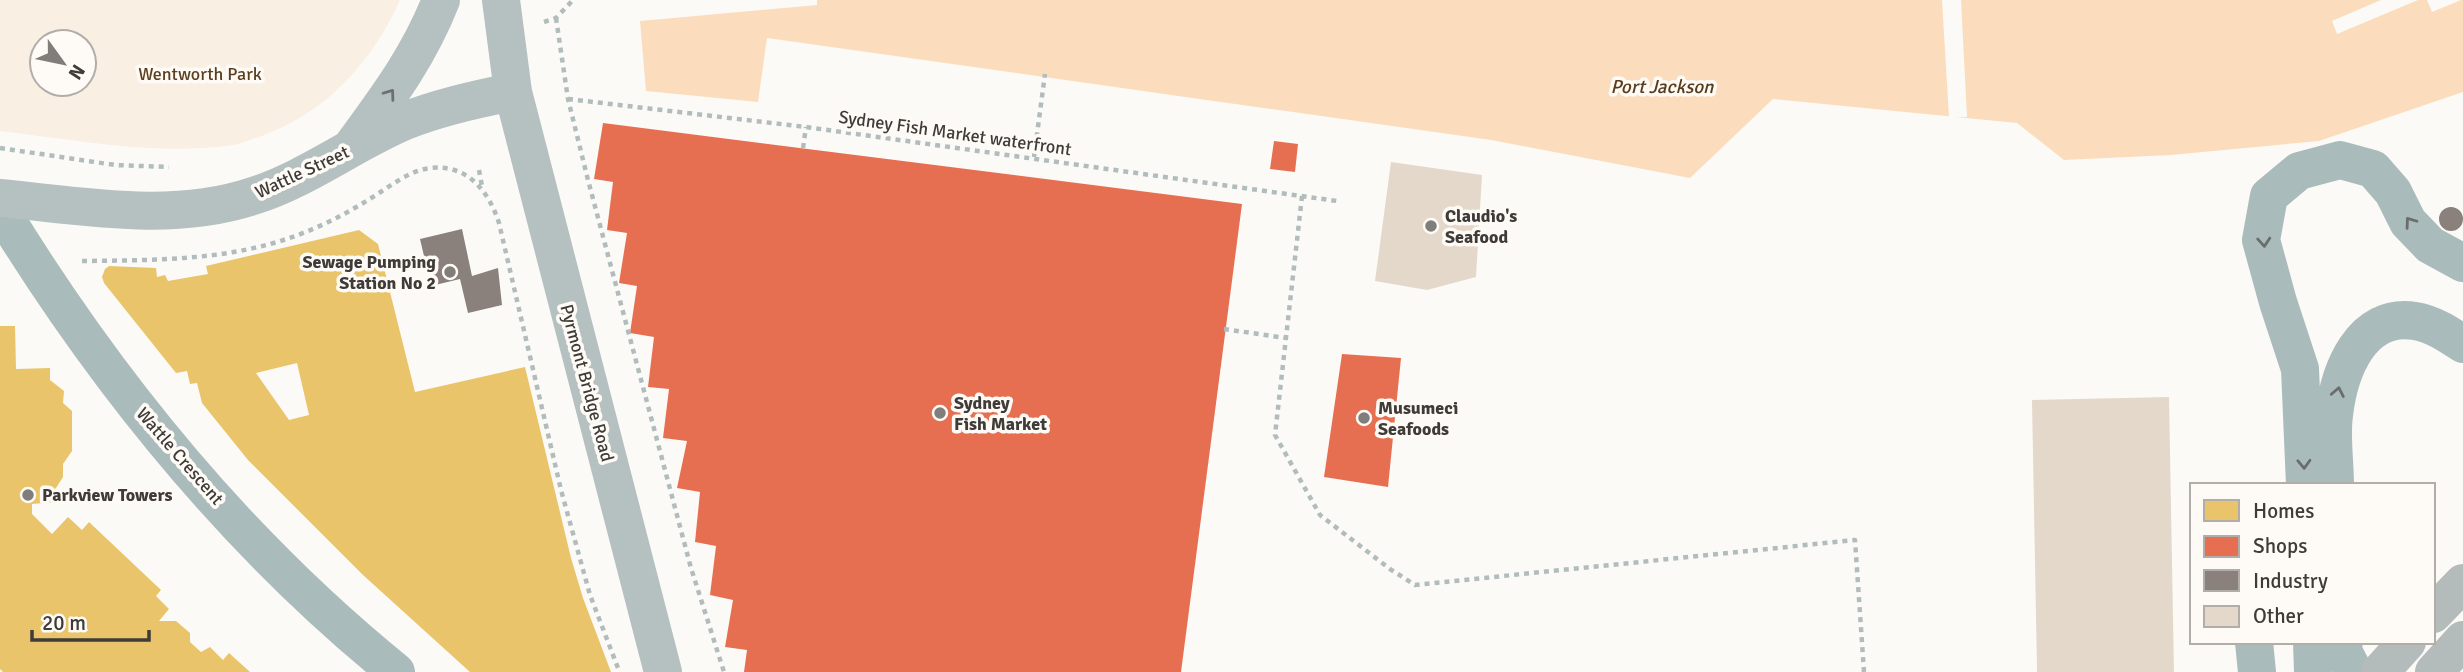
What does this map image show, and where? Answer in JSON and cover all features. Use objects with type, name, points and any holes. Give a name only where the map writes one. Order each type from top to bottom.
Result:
[{"type":"highway","points":[[2435,612],[2463,583]]},
{"type":"highway","points":[[2434,672],[2463,640]]},
{"type":"highway","points":[[2380,672],[2405,644]]},
{"type":"main road","points":[[350,150],[407,70],[430,28],[441,0]]},
{"type":"main road","name":"Pyrmont Bridge Road","points":[[501,0],[513,93],[663,672]]},
{"type":"main road","name":"Wattle Street","points":[[0,198],[140,210],[213,206],[253,196],[286,183],[405,121],[469,100],[513,93]]},
{"type":"street","points":[[2305,483],[2300,369],[2277,302],[2261,240],[2269,196],[2299,171],[2340,160],[2373,169],[2393,192],[2408,222],[2430,245],[2463,262]]},
{"type":"street","name":"Wattle Crescent","points":[[0,209],[32,261],[103,363],[190,470],[283,570],[396,672]]},
{"type":"street","points":[[2335,483],[2333,417],[2341,378],[2351,354],[2368,335],[2383,323],[2417,321],[2438,328],[2463,344]]},
{"type":"street","points":[[2254,644],[2257,672]]},
{"type":"street","points":[[2312,644],[2313,672]]},
{"type":"street","points":[[2343,644],[2344,653],[2354,672]]},
{"type":"path","points":[[573,0],[554,19],[568,99],[687,554],[724,672]]},
{"type":"path","points":[[1034,157],[1045,74]]},
{"type":"path","name":"Sydney Fish Market waterfront","points":[[568,99],[1034,157],[1337,201]]},
{"type":"path","points":[[803,148],[806,127]]},
{"type":"path","points":[[0,148],[115,165],[172,167]]},
{"type":"path","points":[[479,170],[482,187],[499,223],[561,490],[586,582],[620,672]]},
{"type":"path","points":[[1302,195],[1275,435],[1320,515],[1415,585],[1855,540],[1864,672]]},
{"type":"path","points":[[1224,329],[1286,338]]},
{"type":"green space","name":"Wentworth Park","points":[[0,0],[400,0],[375,45],[344,84],[305,115],[283,127],[240,144],[205,148],[146,148],[0,131]]},
{"type":"water","name":"Port Jackson","points":[[817,0],[2463,0],[2463,92],[2319,141],[2171,155],[2064,160],[2017,123],[1773,99],[1690,178],[1491,140],[767,38],[758,102],[646,91],[640,21],[817,5]]},
{"type":"pier","points":[[1942,0],[1961,0],[1967,117],[1949,117]]},
{"type":"pier","points":[[2381,0],[2418,0],[2337,34],[2332,21]]},
{"type":"pier","points":[[2427,0],[2461,0],[2432,12]]},
{"type":"building: Homes","points":[[359,230],[378,244],[415,392],[525,367],[571,558],[611,672],[470,672],[363,575],[248,460],[202,403],[197,383],[190,384],[187,371],[176,373],[102,277],[109,266],[156,268],[157,277],[165,275],[168,281],[208,274],[206,266]],"holes":[[[297,363],[309,415],[289,420],[256,373]]]},
{"type":"building: Homes","name":"Parkview Towers","points":[[0,326],[15,326],[16,369],[50,368],[50,380],[64,391],[63,403],[72,411],[72,451],[63,464],[63,477],[56,488],[56,502],[32,504],[32,514],[52,534],[68,517],[82,530],[89,522],[161,590],[156,596],[169,609],[159,621],[176,621],[190,633],[190,642],[201,652],[210,647],[223,660],[229,653],[250,672],[3,672],[0,669]]},
{"type":"building: Shops","name":"Sydney Fish Market","points":[[603,123],[1242,204],[1181,672],[744,672],[747,650],[725,647],[733,600],[710,595],[716,546],[695,542],[700,492],[677,488],[687,441],[663,438],[669,389],[648,387],[654,337],[630,333],[637,286],[619,283],[627,233],[607,230],[613,182],[594,179]]},
{"type":"building: Shops","points":[[1274,141],[1298,144],[1295,172],[1270,169]]},
{"type":"building: Shops","name":"Musumeci Seafoods","points":[[1342,354],[1401,358],[1388,487],[1324,477]]},
{"type":"building: Industry","points":[[2451,207],[2460,210],[2463,219],[2460,228],[2451,231],[2442,228],[2439,219],[2442,210]]},
{"type":"building: Industry","name":"Sewage Pumping Station No 2","points":[[462,229],[472,276],[498,268],[502,305],[468,313],[460,279],[431,286],[420,239]]},
{"type":"building: Other","name":"Claudio's Seafood","points":[[1391,162],[1482,175],[1476,277],[1427,290],[1375,281]]},
{"type":"building: Other","points":[[2169,397],[2174,672],[2037,672],[2032,400]]},
{"type":"place","name":"Claudio's Seafood","points":[[1431,226]]},
{"type":"place","name":"Sewage Pumping Station No 2","points":[[450,272]]},
{"type":"place","name":"Sydney Fish Market","points":[[940,413]]},
{"type":"place","name":"Musumeci Seafoods","points":[[1364,418]]},
{"type":"place","name":"Parkview Towers","points":[[28,495]]}]
